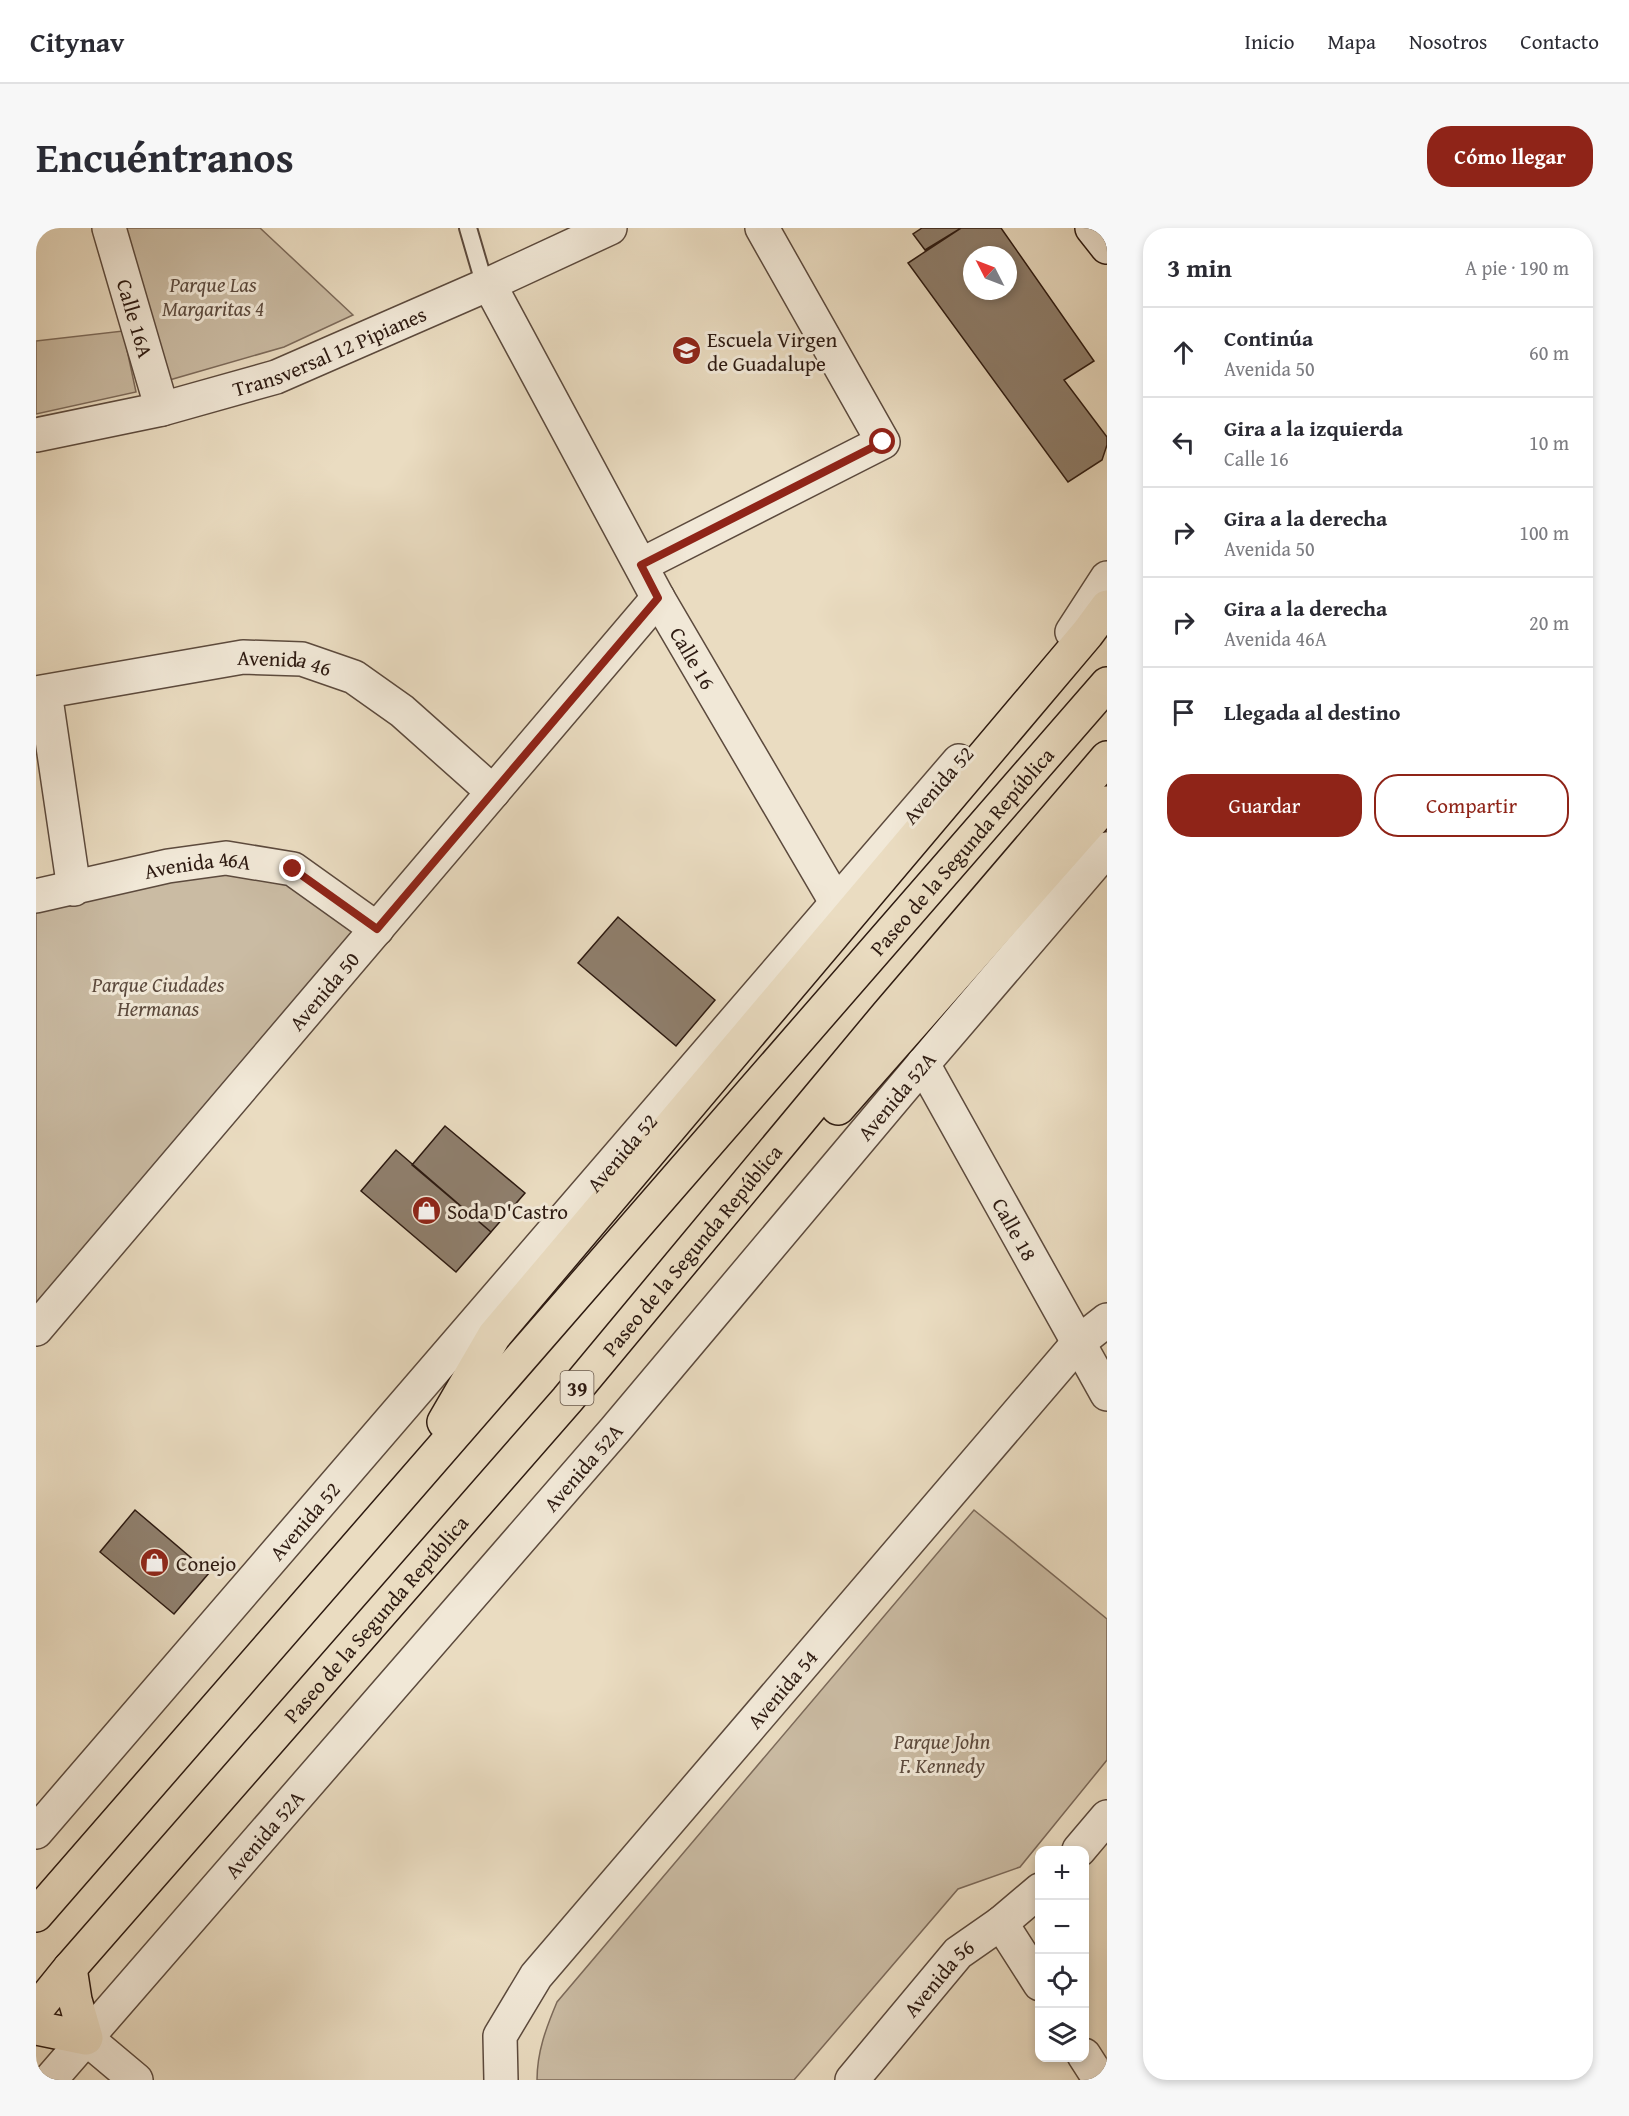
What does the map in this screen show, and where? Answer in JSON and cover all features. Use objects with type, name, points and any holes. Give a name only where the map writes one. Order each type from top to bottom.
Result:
[{"type":"highway","points":[[404,1490],[494,1336],[1080,644],[1107,608]]},
{"type":"highway","name":"Paseo de la Segunda República","points":[[36,1915],[1107,684]]},
{"type":"highway","name":"Paseo de la Segunda República","points":[[36,2010],[70,1968],[567,1400],[888,1014],[1107,758]]},
{"type":"highway","points":[[567,1400],[741,1218],[1107,803]]},
{"type":"highway","points":[[36,2028],[86,2038],[75,2000],[70,1968]]},
{"type":"street","name":"Calle 16A","points":[[109,228],[162,409]]},
{"type":"street","name":"Transversal 12 Pipianes","points":[[36,435],[162,409],[276,377],[487,285],[610,228]]},
{"type":"street","points":[[641,565],[883,442],[762,228]]},
{"type":"street","name":"Calle 16","points":[[487,285],[658,598],[836,902]]},
{"type":"street","name":"Avenida 52","points":[[36,1832],[1077,625],[1107,579]]},
{"type":"street","name":"Avenida 50","points":[[36,1329],[658,598]]},
{"type":"street","name":"Avenida 46","points":[[40,692],[243,657],[302,659],[354,677],[402,711],[493,792]]},
{"type":"street","points":[[40,692],[74,889]]},
{"type":"street","name":"Avenida 52A","points":[[50,2080],[615,1430],[1107,849]]},
{"type":"street","name":"Avenida 46A","points":[[36,896],[168,866],[225,858],[293,869],[377,929]]},
{"type":"street","name":"Calle 18","points":[[923,1064],[1107,1394]]},
{"type":"street","name":"Avenida 54","points":[[501,2080],[500,2036],[536,1976],[1079,1342],[1107,1320]]},
{"type":"street","points":[[1083,1846],[1107,1818]]},
{"type":"street","name":"Avenida 56","points":[[852,2080],[958,1953],[1001,1923],[1035,1894]]},
{"type":"street","points":[[1001,1923],[1035,1976]]},
{"type":"street","points":[[86,2038],[136,2080]]},
{"type":"street","points":[[1089,2062],[1101,2080]]},
{"type":"lane","points":[[468,228],[487,285]]},
{"type":"green space","name":"Parque Las Margaritas 4","points":[[119,228],[260,228],[353,315],[284,347],[166,381]]},
{"type":"green space","points":[[123,331],[136,392],[36,414],[36,341]]},
{"type":"green space","name":"Parque Ciudades Hermanas","points":[[168,866],[293,869],[377,929],[36,1329],[36,896]]},
{"type":"green space","name":"Parque John F. Kennedy","points":[[974,1510],[1107,1619],[1107,1760],[1020,1867],[958,1889],[794,2080],[537,2080],[543,2040],[557,2002]]},
{"type":"building","points":[[922,228],[961,228],[925,250],[913,234]]},
{"type":"building","points":[[961,228],[1001,228],[1014,246],[963,246],[963,300],[1017,300],[1017,251],[1094,361],[1064,380],[1107,437],[1107,445],[1102,460],[1068,482],[908,263]]},
{"type":"building","points":[[618,917],[715,1000],[676,1046],[578,963]]},
{"type":"building","points":[[445,1126],[525,1193],[491,1232],[412,1165]]},
{"type":"building","name":"Soda D'Castro","points":[[396,1150],[491,1232],[456,1272],[361,1191]]},
{"type":"building","name":"Conejo","points":[[135,1510],[209,1573],[174,1614],[100,1552]]},
{"type":"place","name":"Escuela Virgen de Guadalupe","points":[[686,351]]},
{"type":"place","name":"Soda D'Castro","points":[[426,1211]]},
{"type":"place","name":"Conejo","points":[[155,1563]]},
{"type":"route","points":[[293,869],[377,929],[658,598],[641,565],[883,442]]}]
